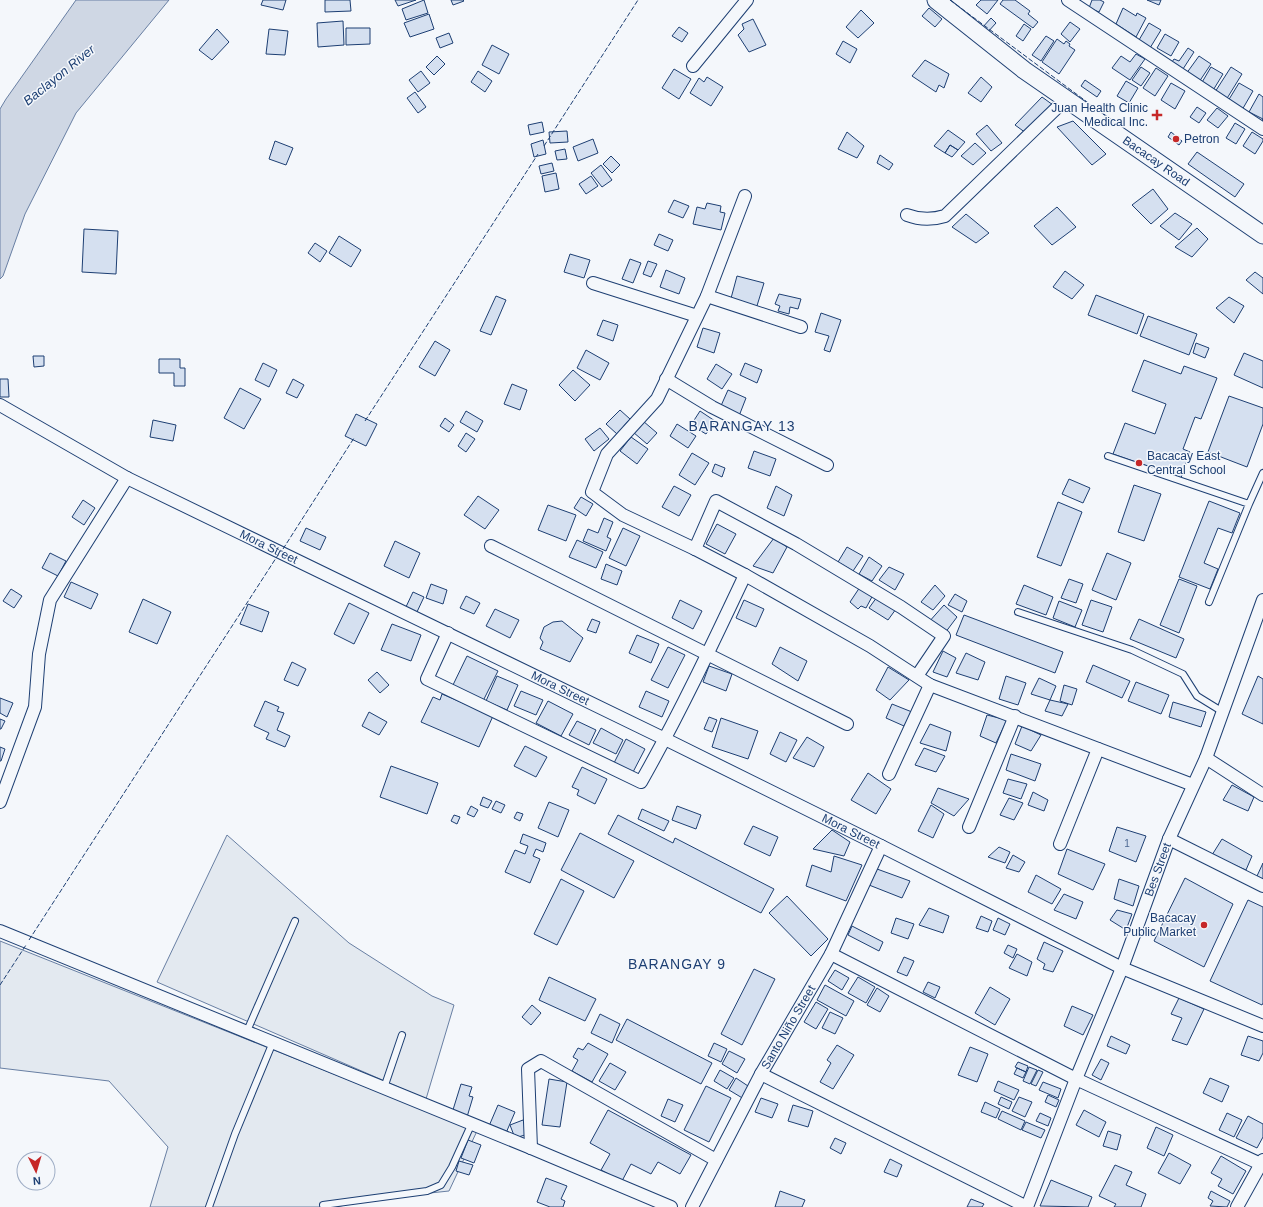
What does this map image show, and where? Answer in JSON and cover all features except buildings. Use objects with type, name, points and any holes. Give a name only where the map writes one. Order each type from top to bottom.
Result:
[{"type":"main road","name":"Bacacay Road","points":[[936,0],[1024,70],[1263,234]]},
{"type":"street","points":[[693,66],[747,0]]},
{"type":"street","points":[[1068,0],[1263,129]]},
{"type":"street","points":[[907,215],[918,219],[936,219],[945,216],[1066,99]]},
{"type":"street","points":[[745,196],[707,296],[657,399],[608,454],[592,492],[623,515],[695,549],[744,575],[870,646],[930,685],[1015,716],[1193,785]]},
{"type":"street","points":[[593,282],[697,316]]},
{"type":"street","points":[[707,296],[801,327]]},
{"type":"street","points":[[666,379],[712,407],[827,465]]},
{"type":"street","name":"Mora Street","points":[[0,405],[127,478],[665,739],[1122,968],[1263,1026]]},
{"type":"street","points":[[0,802],[35,707],[39,654],[50,600],[127,478]]},
{"type":"street","points":[[695,549],[716,501],[796,544],[901,607],[944,636],[916,676]]},
{"type":"street","points":[[491,546],[847,724]]},
{"type":"street","points":[[448,633],[427,679],[641,782],[665,739],[708,654],[744,575]]},
{"type":"street","name":"Bes Street","points":[[1027,1207],[1076,1079],[1122,968],[1169,839],[1206,758],[1263,600]]},
{"type":"street","points":[[889,774],[930,685]]},
{"type":"street","points":[[969,827],[1015,716]]},
{"type":"street","points":[[1060,844],[1098,749]]},
{"type":"street","points":[[1206,758],[1263,795]]},
{"type":"street","points":[[1169,839],[1263,886]]},
{"type":"street","name":"Santo Niño Street","points":[[692,1207],[761,1074],[831,954],[881,846]]},
{"type":"street","points":[[0,931],[472,1123],[671,1207]]},
{"type":"street","points":[[831,954],[1076,1079],[1262,1163],[1237,1207]]},
{"type":"street","points":[[531,1148],[528,1069],[540,1061],[716,1160]]},
{"type":"street","points":[[761,1074],[1027,1207]]},
{"type":"lane","points":[[1108,456],[1249,504]]},
{"type":"lane","points":[[1209,602],[1263,473]]},
{"type":"lane","points":[[1018,612],[1132,650],[1183,674],[1197,696],[1223,712]]},
{"type":"lane","points":[[246,1032],[295,921]]},
{"type":"lane","points":[[384,1088],[402,1035]]},
{"type":"lane","points":[[209,1207],[235,1134],[273,1042]]},
{"type":"lane","points":[[323,1204],[427,1191],[441,1185],[452,1167],[472,1123]]},
{"type":"shaded area","points":[[227,835],[349,943],[432,996],[454,1005],[426,1099],[157,982]]},
{"type":"shaded area","points":[[0,941],[477,1131],[449,1191],[373,1199],[336,1207],[150,1207],[168,1147],[109,1081],[0,1068]]},
{"type":"water","name":"Baclayon River","points":[[76,0],[169,0],[76,113],[25,214],[3,276],[0,279],[0,109]]},
{"type":"fence","points":[[544,146],[638,0]]},
{"type":"fence","points":[[950,0],[1118,125]]},
{"type":"fence","points":[[365,421],[538,154]]},
{"type":"fence","points":[[283,549],[354,438]]},
{"type":"fence","points":[[29,940],[278,555]]},
{"type":"fence","points":[[0,985],[26,945]]},
{"type":"place","name":"Juan Health Clinic Medical Inc.","points":[[1157,115]]},
{"type":"place","name":"Petron","points":[[1176,139]]},
{"type":"place","name":"Bacacay East Central School","points":[[1139,463]]},
{"type":"place","name":"Bacacay Public Market","points":[[1204,925]]},
{"type":"district","name":"BARANGAY 13","points":[[742,426]]},
{"type":"district","name":"BARANGAY 9","points":[[677,964]]}]
